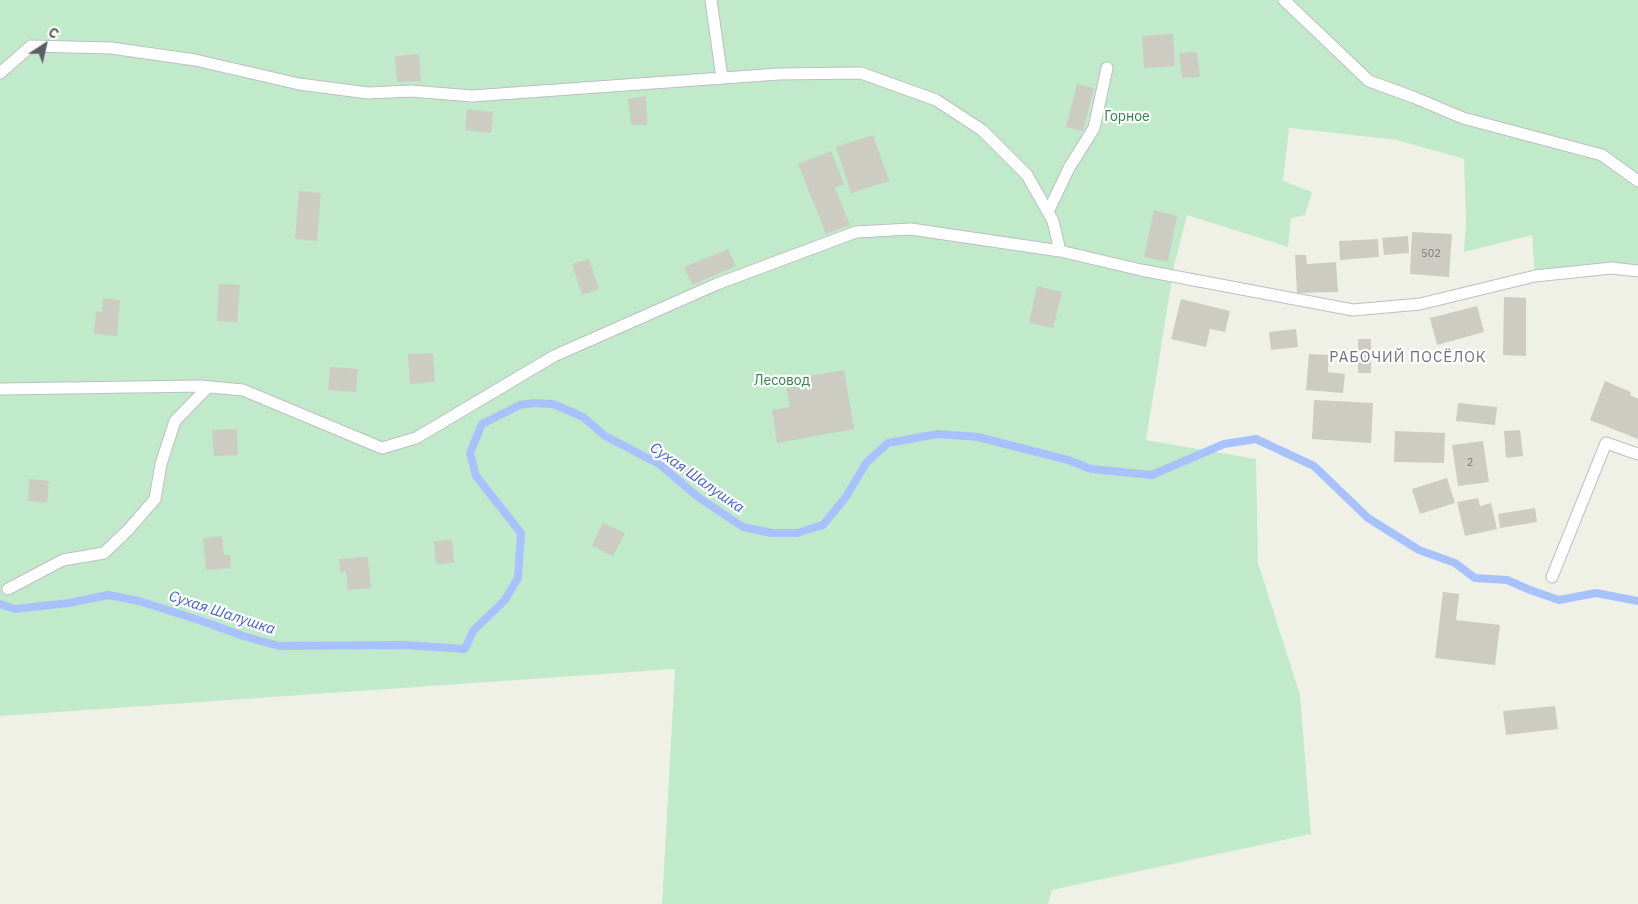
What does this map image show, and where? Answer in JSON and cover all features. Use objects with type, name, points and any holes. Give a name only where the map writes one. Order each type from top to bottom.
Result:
[{"type":"lane","points":[[711,0],[722,78]]},
{"type":"lane","points":[[1284,0],[1369,81],[1463,118],[1602,155],[1638,181]]},
{"type":"lane","points":[[0,73],[31,46],[111,48],[195,60],[299,84],[368,93],[411,91],[472,96],[779,74],[861,72],[936,100],[982,130],[1027,175],[1053,221],[1060,252]]},
{"type":"lane","points":[[1048,212],[1069,168],[1094,128],[1107,68]]},
{"type":"lane","points":[[0,389],[208,387],[243,390],[382,448],[416,438],[554,356],[717,284],[856,232],[911,229],[1060,252],[1141,270],[1353,310],[1420,304],[1535,276],[1612,268],[1638,272]]},
{"type":"lane","points":[[8,589],[63,560],[104,553],[128,530],[154,499],[161,464],[175,421],[208,387]]},
{"type":"lane","points":[[1552,577],[1606,443],[1638,454]]},
{"type":"green space","name":"Лесовод","points":[[0,0],[1638,0],[1638,271],[1535,276],[1532,235],[1464,252],[1466,222],[1464,159],[1397,140],[1289,128],[1283,181],[1312,192],[1305,215],[1291,218],[1288,247],[1187,215],[1174,266],[1146,440],[1256,459],[1258,563],[1300,695],[1311,834],[1052,890],[1048,904],[662,904],[675,669],[0,716]]},
{"type":"building","points":[[1173,34],[1175,66],[1144,68],[1142,36]]},
{"type":"building","points":[[1197,52],[1200,77],[1182,78],[1179,53]]},
{"type":"building","points":[[419,54],[421,81],[397,82],[395,56]]},
{"type":"building","points":[[1077,84],[1094,88],[1083,131],[1066,127]]},
{"type":"building","points":[[646,96],[647,125],[631,125],[628,99]]},
{"type":"building","points":[[467,109],[493,112],[491,133],[465,130]]},
{"type":"building","points":[[873,135],[889,181],[851,193],[836,147]]},
{"type":"building","points":[[831,151],[844,184],[835,188],[850,225],[826,234],[798,164]]},
{"type":"building","points":[[299,191],[321,193],[317,241],[295,239]]},
{"type":"building","points":[[1154,210],[1177,216],[1168,262],[1144,257]]},
{"type":"building","points":[[1412,232],[1452,234],[1449,277],[1410,274]]},
{"type":"building","points":[[1408,236],[1409,253],[1384,255],[1382,238]]},
{"type":"building","points":[[1378,239],[1379,257],[1340,260],[1339,241]]},
{"type":"building","points":[[728,249],[736,266],[692,285],[684,267]]},
{"type":"building","points":[[1295,255],[1306,255],[1307,264],[1336,262],[1338,292],[1297,293]]},
{"type":"building","points":[[589,259],[599,289],[582,295],[572,264]]},
{"type":"building","points":[[219,284],[240,285],[237,322],[217,321]]},
{"type":"building","points":[[1037,286],[1062,292],[1053,328],[1029,323]]},
{"type":"building","points":[[1504,297],[1526,298],[1526,356],[1503,355]]},
{"type":"building","points":[[103,298],[120,300],[117,336],[94,334],[96,311],[102,312]]},
{"type":"building","points":[[1181,299],[1230,311],[1225,332],[1210,329],[1206,347],[1171,339]]},
{"type":"building","points":[[1477,306],[1484,332],[1437,345],[1430,318]]},
{"type":"building","points":[[1296,329],[1298,347],[1271,350],[1269,332]]},
{"type":"building","points":[[1358,339],[1371,339],[1371,373],[1358,373]]},
{"type":"building","points":[[433,353],[435,382],[410,384],[408,354]]},
{"type":"building","points":[[1309,354],[1329,355],[1328,372],[1345,374],[1343,393],[1306,390]]},
{"type":"building","points":[[330,367],[358,369],[356,392],[328,390]]},
{"type":"building","points":[[844,370],[854,429],[777,443],[772,410],[790,407],[785,380]]},
{"type":"building","points":[[1605,381],[1631,392],[1630,395],[1638,399],[1638,439],[1590,420]]},
{"type":"building","points":[[1314,400],[1373,403],[1371,443],[1312,439]]},
{"type":"building","points":[[1458,403],[1497,407],[1495,425],[1456,421]]},
{"type":"building","points":[[237,429],[238,455],[214,456],[212,430]]},
{"type":"building","points":[[1520,430],[1523,456],[1506,458],[1504,431]]},
{"type":"building","points":[[1395,431],[1445,433],[1444,463],[1394,462]]},
{"type":"building","points":[[1483,441],[1489,482],[1458,486],[1452,445]]},
{"type":"building","points":[[1447,478],[1455,503],[1420,514],[1412,489]]},
{"type":"building","points":[[29,479],[49,481],[47,503],[28,501]]},
{"type":"building","points":[[1478,498],[1480,506],[1491,503],[1497,529],[1465,536],[1457,502]]},
{"type":"building","points":[[1535,508],[1537,522],[1500,528],[1498,514]]},
{"type":"building","points":[[603,523],[625,533],[613,556],[592,546]]},
{"type":"building","points":[[222,536],[224,555],[230,555],[231,568],[206,570],[203,538]]},
{"type":"building","points":[[452,540],[454,563],[436,564],[434,541]]},
{"type":"building","points":[[368,557],[371,588],[348,590],[346,571],[340,572],[339,559]]},
{"type":"building","points":[[1443,592],[1459,594],[1456,620],[1500,625],[1495,665],[1435,658]]},
{"type":"building","points":[[1555,706],[1558,729],[1506,735],[1503,711]]},
{"type":"waterway","name":"Сухая Шалушка","points":[[0,604],[15,609],[69,603],[108,595],[139,601],[279,646],[404,645],[465,649],[473,631],[505,600],[518,578],[521,533],[476,476],[470,453],[482,424],[520,405],[534,403],[553,404],[583,417],[605,436],[659,464],[698,497],[743,527],[772,533],[797,533],[823,525],[846,497],[866,463],[888,443],[938,434],[978,437],[1068,460],[1091,469],[1152,475],[1224,444],[1256,439],[1314,466],[1368,518],[1419,550],[1455,563],[1475,578],[1507,580],[1559,600],[1596,593],[1638,601]]},
{"type":"district","name":"РАБОЧИЙ ПОСЁЛОК","points":[[1408,358]]},
{"type":"park label","name":"Горное","points":[[1127,117]]}]
